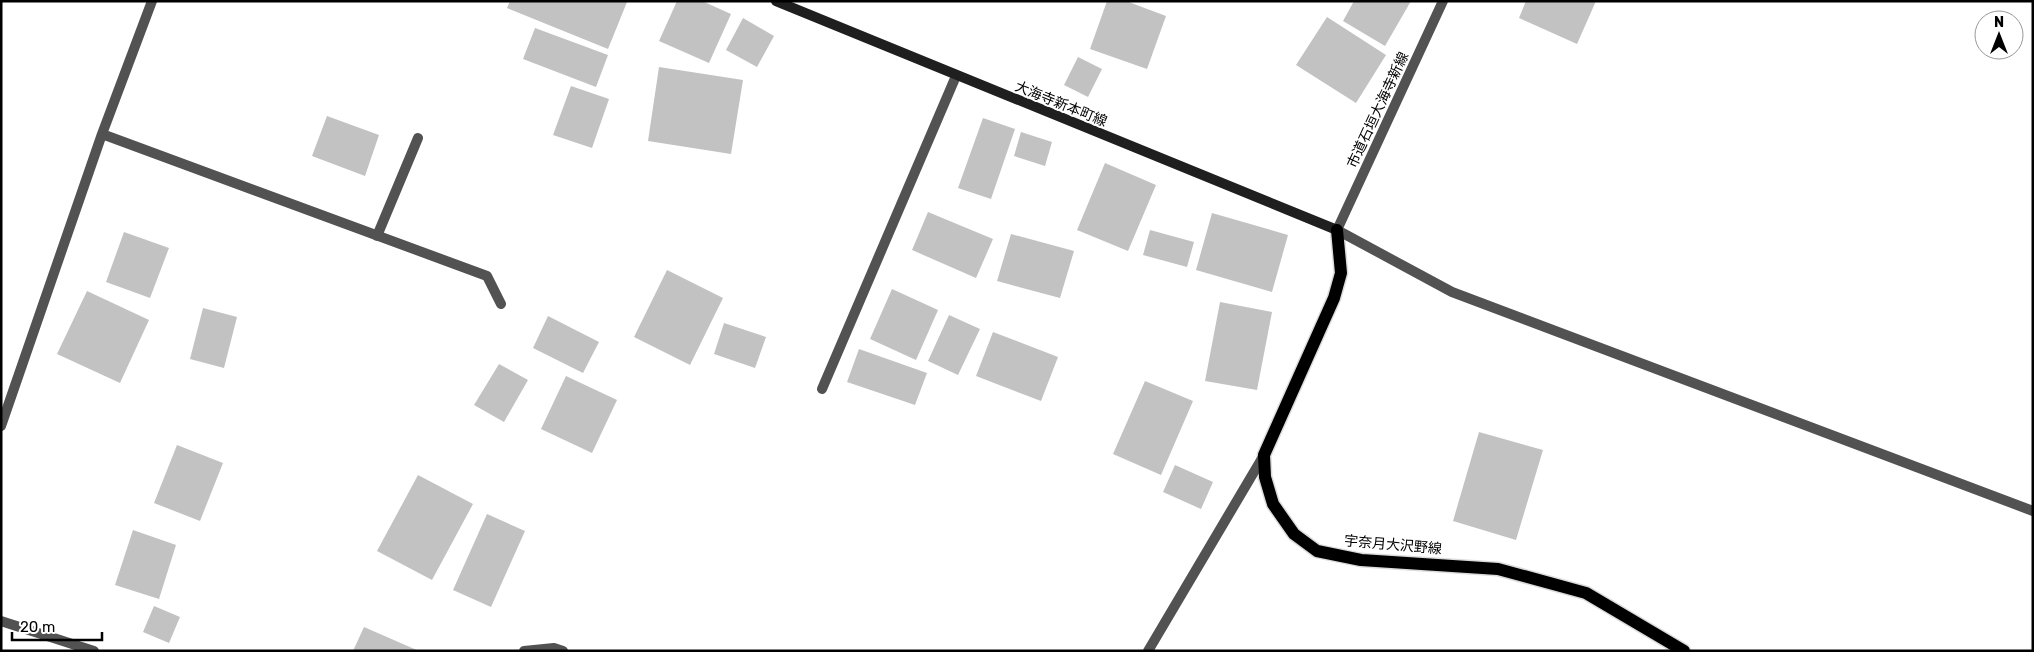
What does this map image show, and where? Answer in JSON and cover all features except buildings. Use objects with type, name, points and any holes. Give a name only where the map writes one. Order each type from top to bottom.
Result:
[{"type":"main road","name":"大海寺新本町線","points":[[776,1],[1337,230]]},
{"type":"main road","name":"宇奈月大沢野線","points":[[1337,230],[1341,273],[1334,298],[1264,455],[1265,476],[1273,504],[1294,534],[1317,551],[1361,560],[1498,569],[1586,593],[1684,651]]},
{"type":"street","points":[[1,426],[102,134],[152,1]]},
{"type":"street","name":"市道石垣大海寺新線","points":[[1337,230],[1443,1]]},
{"type":"street","points":[[822,389],[956,76]]},
{"type":"street","points":[[102,134],[487,276],[501,304]]},
{"type":"street","points":[[377,236],[418,138]]},
{"type":"street","points":[[1337,230],[1452,292],[2033,511]]},
{"type":"street","points":[[1148,651],[1264,455]]},
{"type":"street","points":[[1,620],[94,651]]},
{"type":"street","points":[[524,651],[554,648],[562,651]]}]
